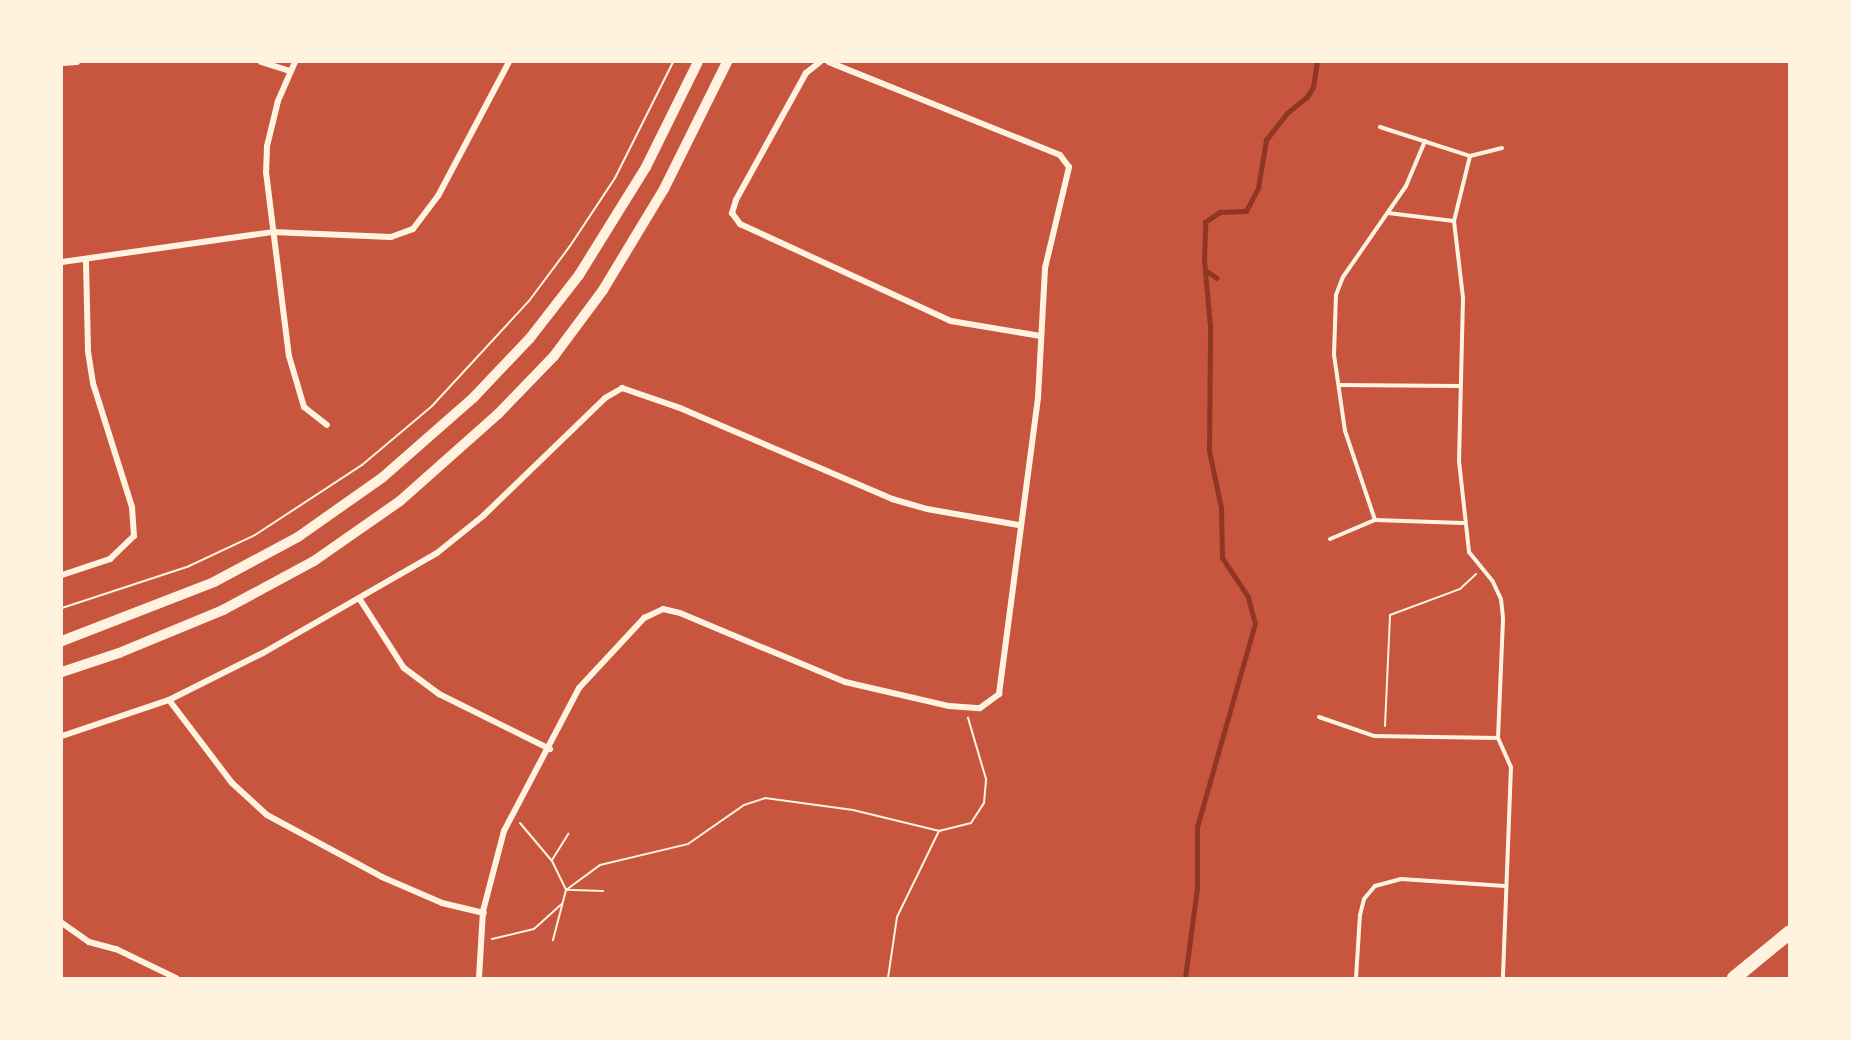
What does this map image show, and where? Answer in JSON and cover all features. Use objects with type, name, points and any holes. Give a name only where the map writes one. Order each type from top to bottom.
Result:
[{"type":"highway","points":[[1734,978],[1790,932]]},
{"type":"main road","points":[[62,641],[214,582],[298,537],[383,477],[474,397],[530,338],[579,275],[646,167],[698,62]]},
{"type":"main road","points":[[62,672],[119,653],[223,610],[314,561],[400,501],[498,414],[554,356],[603,290],[664,189],[727,62]]},
{"type":"street","points":[[62,63],[77,62]]},
{"type":"street","points":[[261,62],[290,71]]},
{"type":"street","points":[[295,62],[278,100],[267,146],[272,232],[289,356],[304,407],[327,425]]},
{"type":"street","points":[[62,262],[272,232],[391,237],[413,229],[438,196],[509,62]]},
{"type":"street","points":[[820,62],[806,73],[736,200],[732,213],[740,224],[951,321],[1041,336]]},
{"type":"street","points":[[479,978],[480,941],[492,865],[512,814],[550,749],[579,688],[596,666],[644,618],[663,609],[845,682],[965,710],[980,708],[999,694],[1019,525],[1038,398],[1050,238],[1069,167],[1060,155],[829,62]]},
{"type":"street","points":[[62,575],[110,559],[134,536],[132,507],[93,382],[88,350],[86,260]]},
{"type":"street","points":[[62,736],[169,700],[359,598],[437,553],[474,524],[605,398],[622,388],[680,408],[892,499],[927,509],[1019,525]]},
{"type":"street","points":[[359,598],[404,668],[439,694],[550,749]]},
{"type":"street","points":[[169,700],[232,783],[267,815],[382,877],[442,903],[484,913]]},
{"type":"street","points":[[62,923],[89,942],[116,949],[176,978]]},
{"type":"lane","points":[[1380,127],[1470,156],[1502,148]]},
{"type":"lane","points":[[1375,520],[1345,431],[1334,355],[1336,295],[1343,277],[1406,186],[1425,141]]},
{"type":"lane","points":[[1470,156],[1454,220],[1463,298],[1459,386],[1463,523],[1469,552],[1497,591],[1503,619],[1498,738],[1511,767],[1503,978]]},
{"type":"lane","points":[[1388,213],[1454,220]]},
{"type":"lane","points":[[1339,385],[1459,386]]},
{"type":"lane","points":[[1330,539],[1375,520],[1463,523]]},
{"type":"lane","points":[[1319,717],[1360,733],[1385,736],[1498,738]]},
{"type":"lane","points":[[1356,978],[1360,915],[1364,899],[1375,886],[1401,879],[1505,886]]},
{"type":"path","points":[[62,608],[187,567],[255,535],[362,465],[432,406],[529,301],[570,246],[615,178],[673,62]]},
{"type":"path","points":[[1385,736],[1390,615],[1460,589],[1480,570]]},
{"type":"path","points":[[553,940],[566,890],[600,865],[688,844],[744,805],[765,798],[853,810],[939,831],[970,824],[984,802],[986,779],[965,710]]},
{"type":"path","points":[[512,814],[552,861],[566,890]]},
{"type":"path","points":[[888,978],[897,917],[939,831]]},
{"type":"path","points":[[552,861],[568,834]]},
{"type":"path","points":[[566,890],[603,891]]},
{"type":"path","points":[[480,941],[534,929],[562,904]]},
{"type":"waterway","points":[[1185,978],[1197,888],[1197,827],[1255,624],[1248,597],[1222,558],[1221,508],[1209,451],[1210,326],[1204,260],[1205,222],[1220,212],[1246,211],[1258,188],[1266,140],[1287,113],[1307,97],[1313,87],[1317,62]]},
{"type":"waterway","points":[[1207,271],[1217,278]]}]
